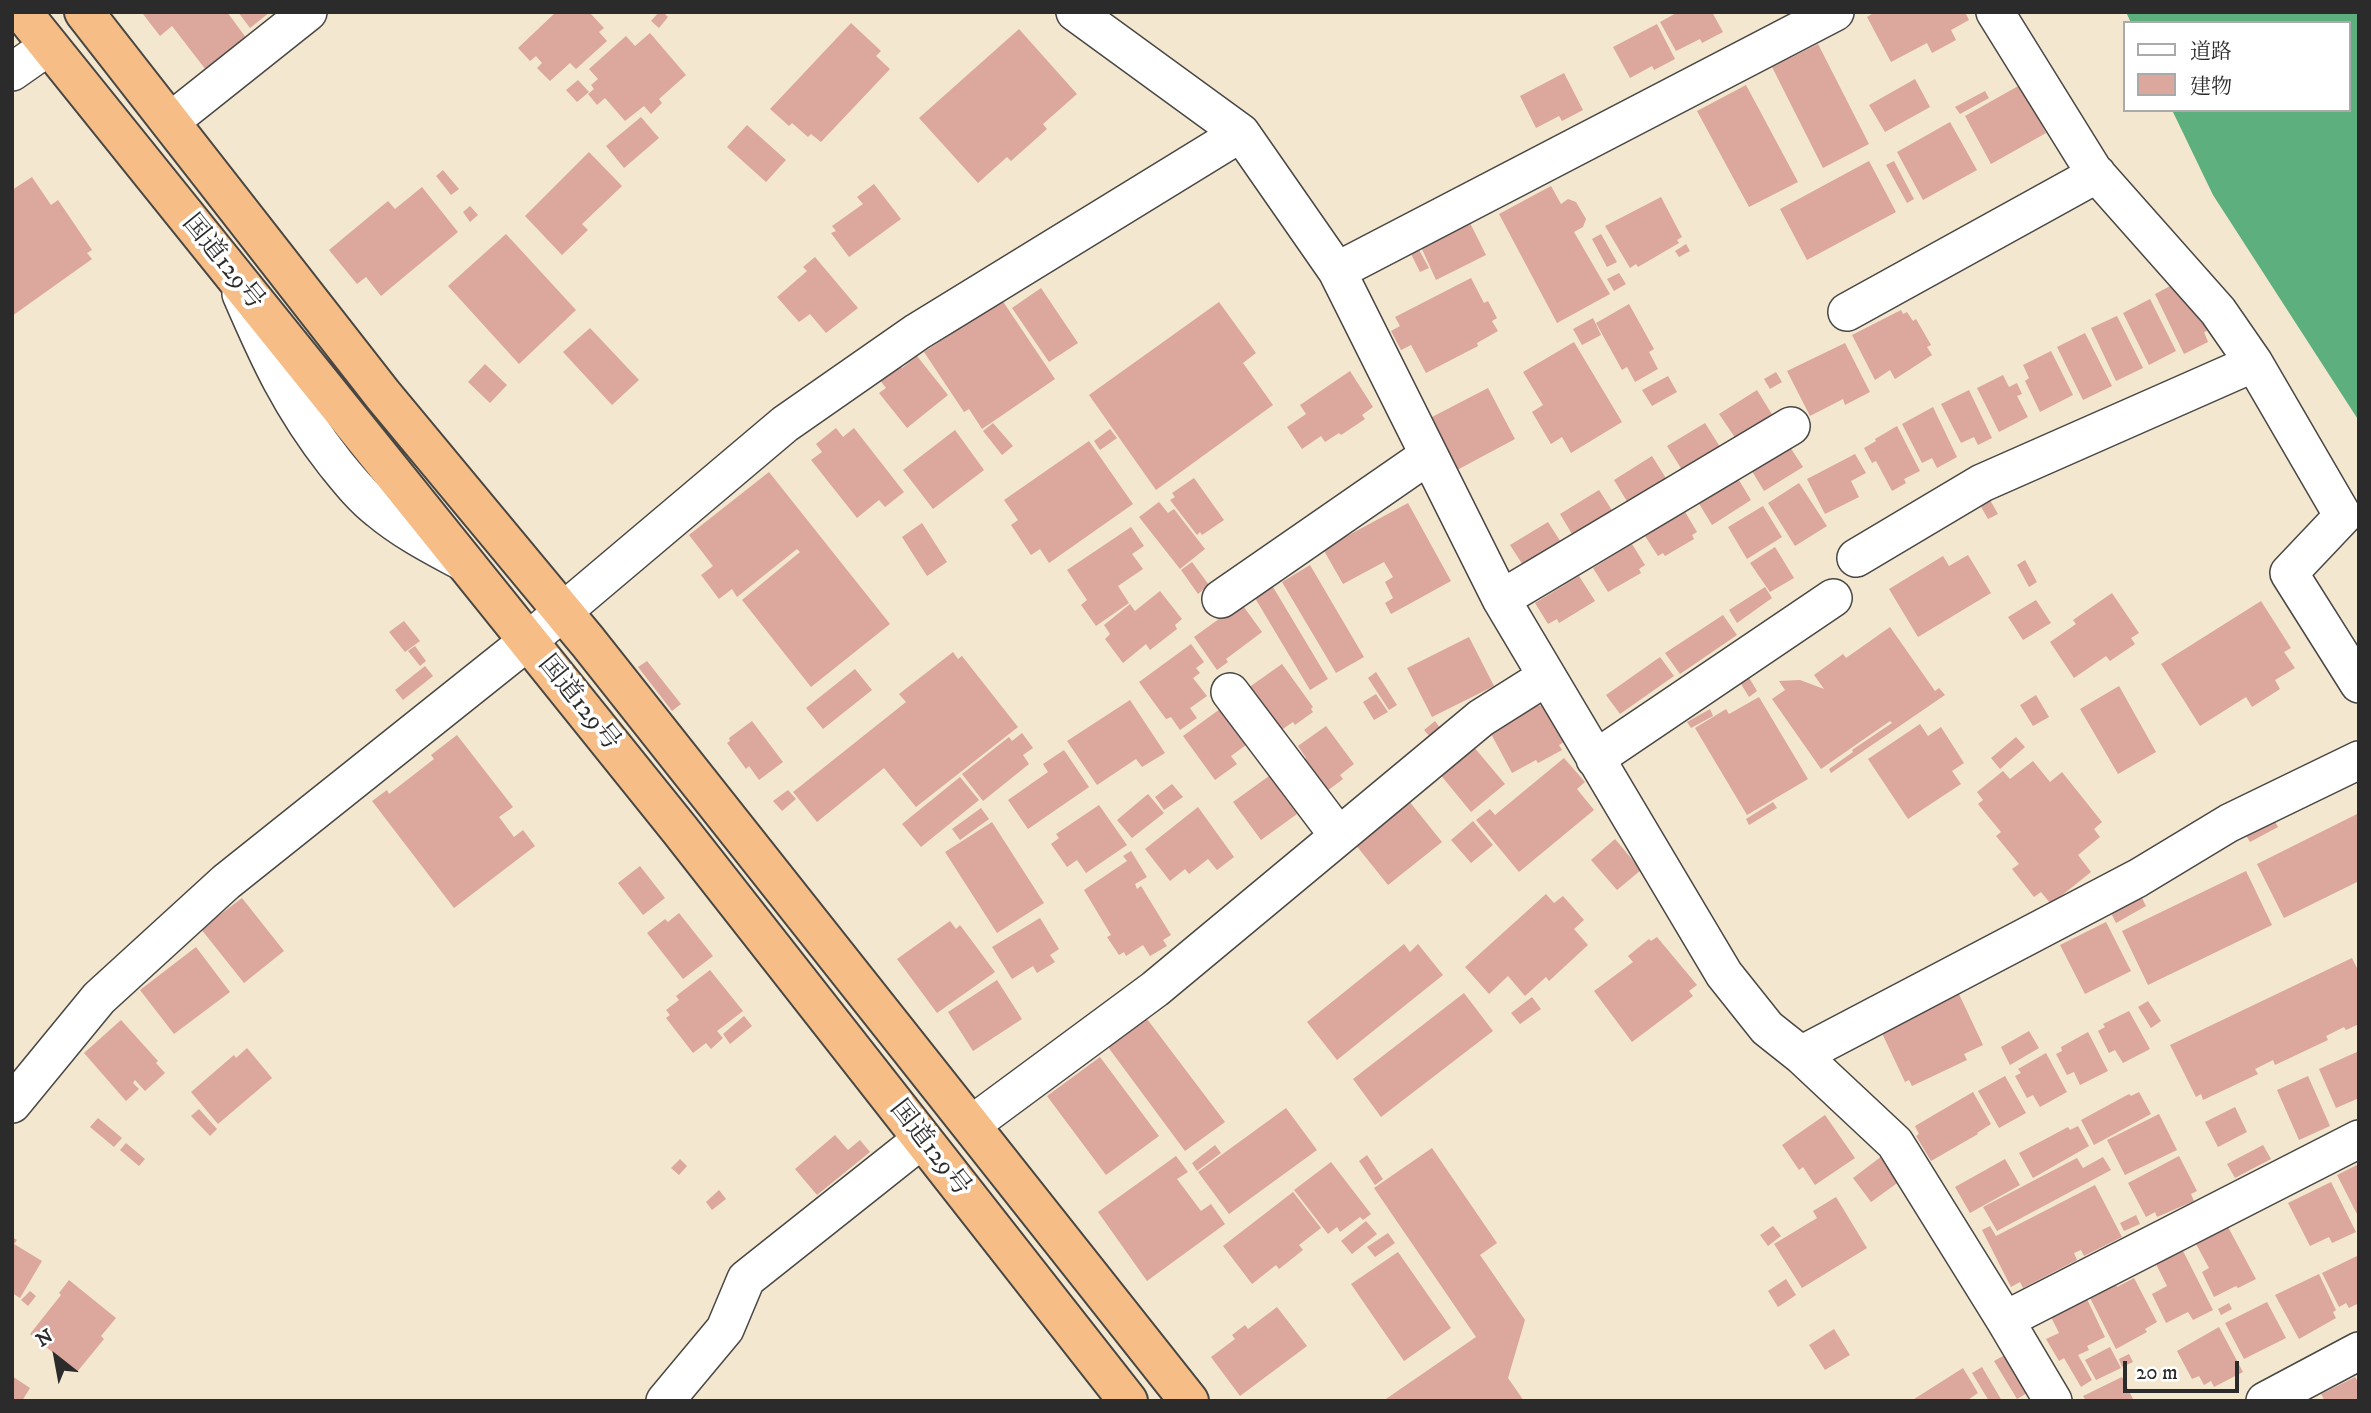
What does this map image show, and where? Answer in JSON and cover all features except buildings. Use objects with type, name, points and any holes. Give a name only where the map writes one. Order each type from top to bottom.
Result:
[{"type":"highway","name":"国道129号","points":[[22,12],[234,279],[680,830],[1128,1401]]},
{"type":"highway","name":"国道129号","points":[[84,12],[383,394],[562,611],[1188,1401]]},
{"type":"street","points":[[171,121],[308,12]]},
{"type":"street","points":[[1075,12],[1241,133],[1337,271],[1501,599],[1724,974],[1767,1028],[1801,1055],[1895,1143],[2053,1401]]},
{"type":"street","points":[[1337,271],[1835,12]]},
{"type":"street","points":[[1995,12],[2097,174],[2218,312],[2254,363],[2343,516],[2289,573],[2359,684]]},
{"type":"street","points":[[12,72],[49,46]]},
{"type":"street","points":[[12,1104],[99,998],[226,883],[528,641],[785,424],[917,332],[1241,133]]},
{"type":"street","points":[[1862,292],[1983,250],[2097,174]]},
{"type":"street","points":[[1856,558],[1982,483],[2254,363]]},
{"type":"street","points":[[1501,599],[1792,427]]},
{"type":"street","points":[[1228,582],[1429,455]]},
{"type":"street","points":[[1595,759],[1833,598]]},
{"type":"street","points":[[971,1125],[1155,989],[1481,718],[1546,677]]},
{"type":"street","points":[[1230,692],[1338,835]]},
{"type":"street","points":[[1801,1055],[2138,878],[2229,824],[2359,760]]},
{"type":"street","points":[[2005,1320],[2359,1139]]},
{"type":"street","points":[[665,1401],[725,1329],[746,1279],[921,1140]]},
{"type":"street","points":[[2265,1401],[2359,1351]]},
{"type":"green space","points":[[2126,12],[2359,12],[2359,421],[2213,195],[2173,112],[2350,112],[2350,21],[2130,21]]}]
